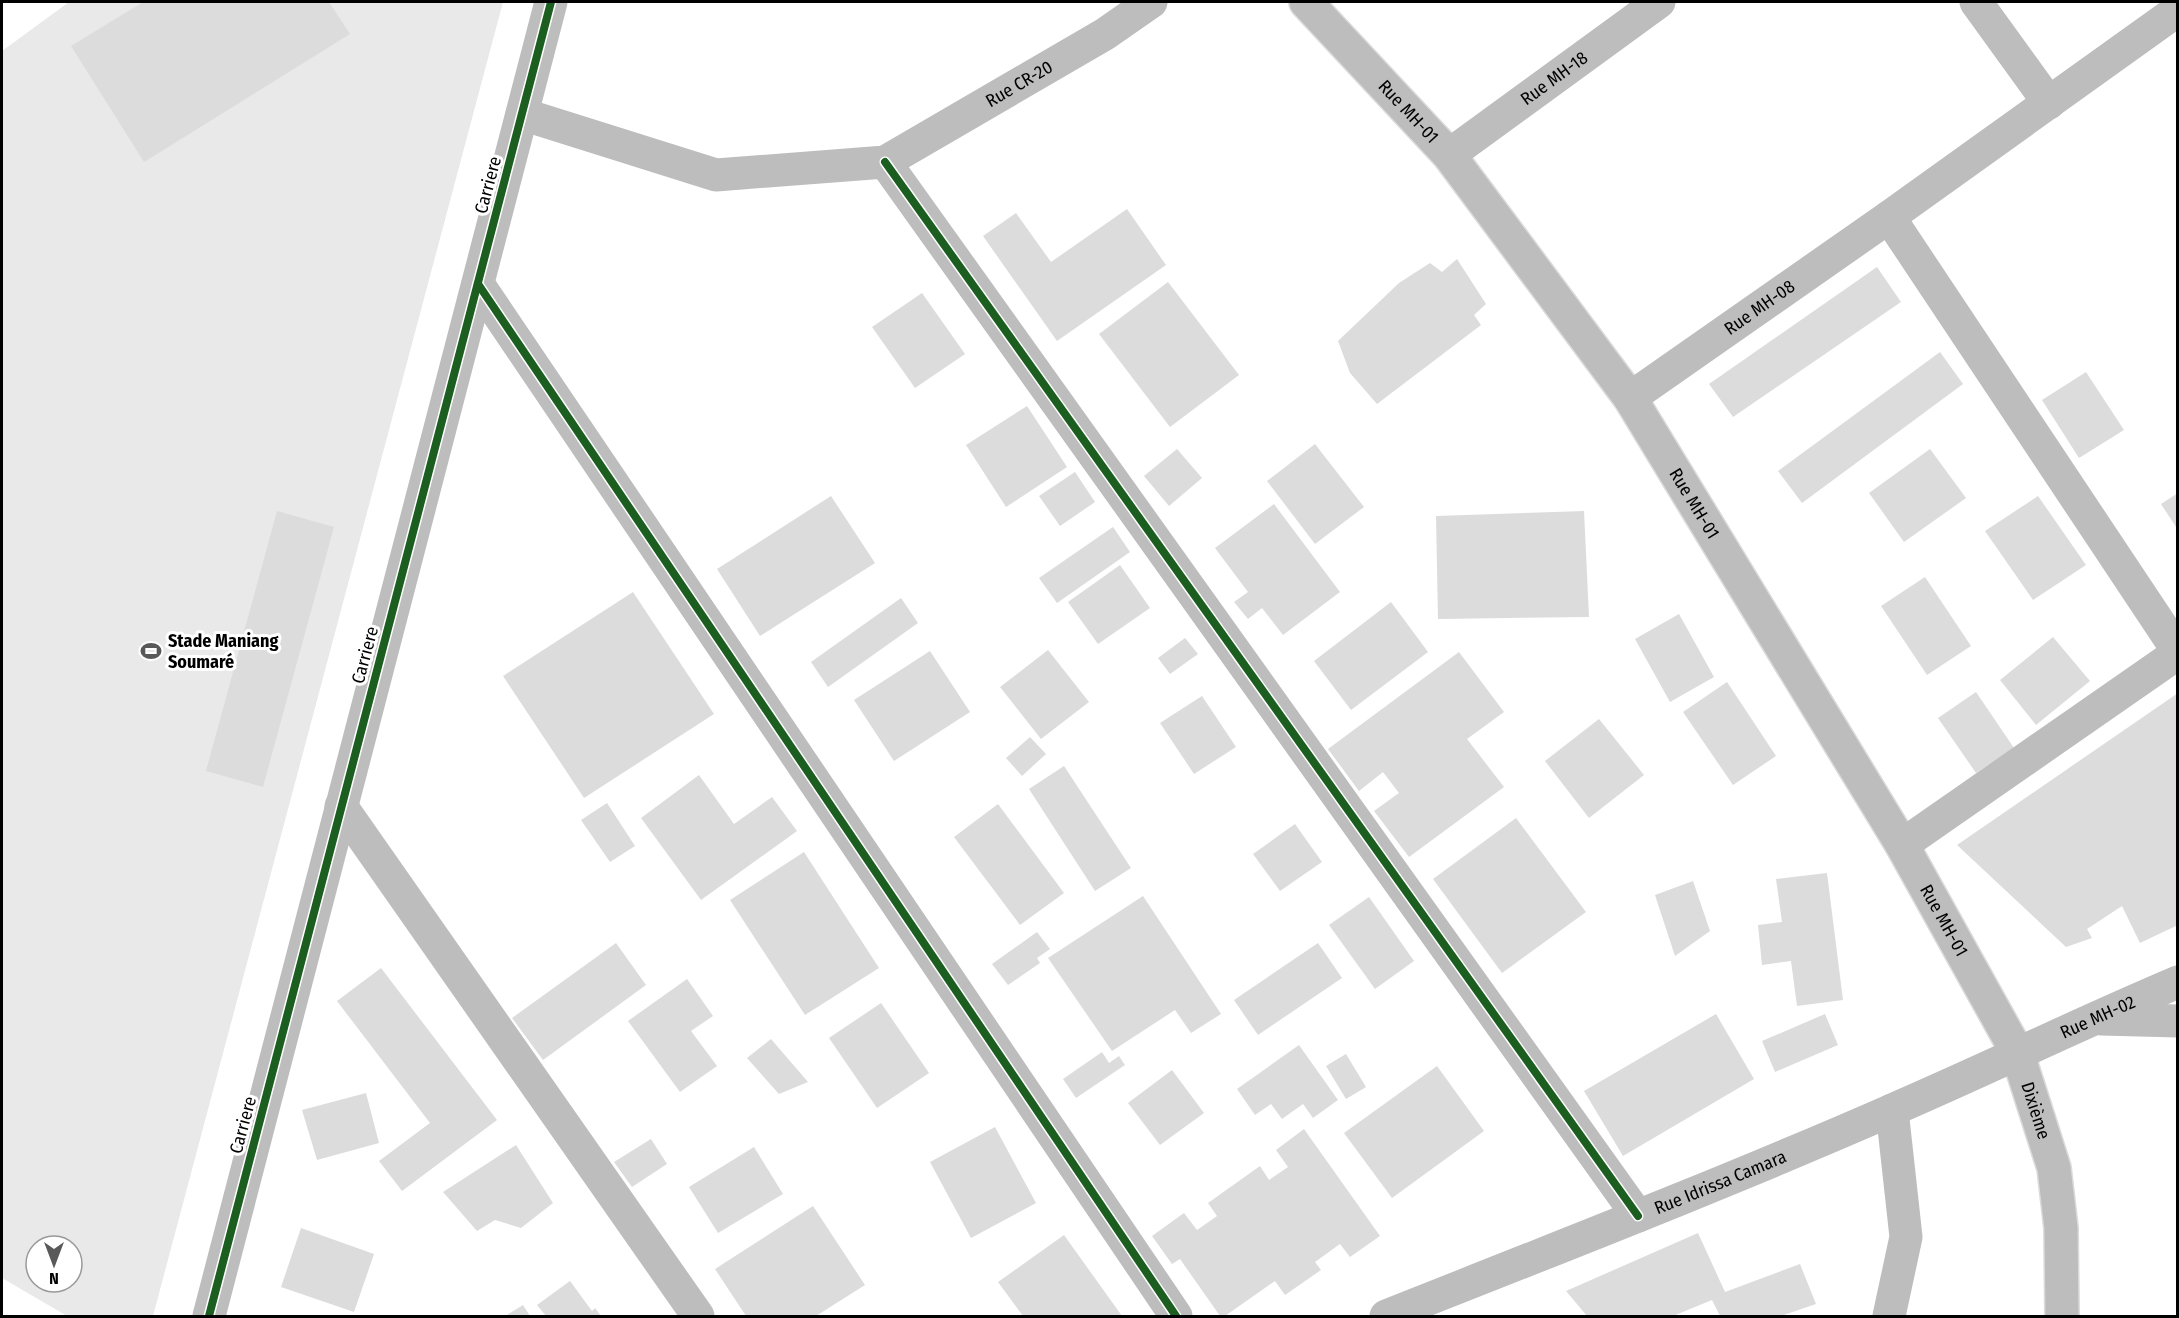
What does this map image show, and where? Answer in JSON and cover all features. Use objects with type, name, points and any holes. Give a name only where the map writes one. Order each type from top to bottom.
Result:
[{"type":"street","name":"Carriere","points":[[209,1317],[551,2]]},
{"type":"street","name":"Rue CR-20","points":[[885,162],[1105,34],[1151,2]]},
{"type":"street","name":"Rue MH-01","points":[[1306,2],[1449,155],[1630,398],[1902,844],[2017,1053]]},
{"type":"street","name":"Rue MH-18","points":[[1449,155],[1659,2]]},
{"type":"street","points":[[1976,2],[2049,103]]},
{"type":"street","name":"Rue MH-08","points":[[1630,398],[1889,217],[2178,10]]},
{"type":"street","points":[[522,114],[716,175],[885,162],[1638,1216]]},
{"type":"street","points":[[1889,217],[2178,652],[1902,844]]},
{"type":"street","points":[[478,284],[1176,1317]]},
{"type":"street","points":[[342,806],[698,1317]]},
{"type":"street","name":"Rue MH-02","points":[[2017,1053],[2178,982]]},
{"type":"street","points":[[2090,1019],[2178,1021]]},
{"type":"street","name":"Rue Idrissa Camara","points":[[1386,1317],[1638,1216],[1892,1110],[2017,1053]]},
{"type":"street","name":"Dixième","points":[[2017,1053],[2054,1168],[2061,1228],[2062,1317]]},
{"type":"street","points":[[1889,1317],[1906,1237],[1892,1110]]},
{"type":"shaded area","points":[[69,2],[503,2],[153,1316],[67,1316],[29,1294],[84,1294],[84,1234],[24,1234],[24,1291],[2,1278],[2,51]]},
{"type":"building","points":[[143,2],[329,2],[350,34],[144,162],[71,46]]},
{"type":"building","points":[[1127,209],[1166,265],[1057,341],[983,236],[1016,213],[1051,262]]},
{"type":"building","points":[[1457,259],[1486,304],[1474,315],[1481,325],[1377,404],[1350,373],[1338,341],[1399,283],[1430,263],[1442,272]]},
{"type":"building","points":[[1877,267],[1901,302],[1733,417],[1709,384]]},
{"type":"building","points":[[1168,282],[1239,375],[1170,427],[1099,334]]},
{"type":"building","points":[[922,293],[965,354],[915,388],[872,327]]},
{"type":"building","points":[[1940,352],[1963,384],[1802,503],[1778,471]]},
{"type":"building","points":[[2086,372],[2124,430],[2079,458],[2042,400]]},
{"type":"building","points":[[1027,406],[1067,467],[1006,507],[966,445]]},
{"type":"building","points":[[1315,444],[1364,507],[1315,544],[1267,481]]},
{"type":"building","points":[[1177,449],[1202,478],[1169,506],[1144,476]]},
{"type":"building","points":[[1930,449],[1966,498],[1904,542],[1869,493]]},
{"type":"building","points":[[1075,472],[1095,502],[1060,526],[1039,496]]},
{"type":"building","points":[[2178,493],[2178,530],[2161,504]]},
{"type":"building","points":[[831,496],[875,563],[760,636],[717,569]]},
{"type":"building","points":[[2038,496],[2086,565],[2033,600],[1985,531]]},
{"type":"building","points":[[1274,504],[1340,592],[1283,635],[1262,608],[1248,619],[1234,602],[1248,592],[1215,548]]},
{"type":"building","points":[[277,511],[334,527],[263,787],[206,771]]},
{"type":"building","points":[[1584,511],[1589,617],[1438,619],[1436,516]]},
{"type":"building","points":[[1113,527],[1130,552],[1057,603],[1039,578]]},
{"type":"building","points":[[1120,565],[1150,608],[1098,644],[1068,602]]},
{"type":"building","points":[[1925,577],[1971,646],[1927,675],[1881,606]]},
{"type":"building","points":[[633,592],[714,714],[584,798],[503,676]]},
{"type":"building","points":[[901,598],[918,623],[828,687],[811,662]]},
{"type":"building","points":[[1391,602],[1428,652],[1351,710],[1314,661]]},
{"type":"building","points":[[1679,614],[1714,677],[1670,702],[1635,639]]},
{"type":"building","points":[[2053,637],[2090,681],[2036,725],[2000,680]]},
{"type":"building","points":[[1185,638],[1198,654],[1170,674],[1158,658]]},
{"type":"building","points":[[1048,650],[1089,702],[1041,739],[1000,687]]},
{"type":"building","points":[[930,651],[970,712],[894,761],[854,700]]},
{"type":"building","points":[[1459,652],[1504,712],[1467,739],[1504,787],[1409,857],[1374,811],[1399,793],[1383,772],[1359,791],[1328,749]]},
{"type":"building","points":[[1727,682],[1776,756],[1733,785],[1683,712]]},
{"type":"building","points":[[1976,692],[2014,748],[1976,773],[1938,718]]},
{"type":"building","points":[[2178,693],[2178,925],[2140,943],[2122,906],[2087,929],[2092,938],[2066,947],[1957,845]]},
{"type":"building","points":[[1202,696],[1236,747],[1194,774],[1160,723]]},
{"type":"building","points":[[1599,719],[1644,775],[1589,818],[1545,761]]},
{"type":"building","points":[[1030,737],[1046,754],[1022,776],[1006,758]]},
{"type":"building","points":[[1064,766],[1131,868],[1095,891],[1029,789]]},
{"type":"building","points":[[699,775],[734,824],[772,797],[797,831],[701,900],[641,818]]},
{"type":"building","points":[[607,803],[635,846],[610,862],[581,820]]},
{"type":"building","points":[[998,804],[1064,893],[1020,925],[954,837]]},
{"type":"building","points":[[1516,818],[1586,912],[1502,973],[1433,879]]},
{"type":"building","points":[[1295,824],[1322,862],[1280,891],[1253,854]]},
{"type":"building","points":[[804,852],[879,968],[805,1015],[730,900]]},
{"type":"building","points":[[1827,873],[1843,1000],[1797,1006],[1791,961],[1762,965],[1758,925],[1782,922],[1776,879]]},
{"type":"building","points":[[1693,881],[1710,931],[1675,956],[1655,895]]},
{"type":"building","points":[[1143,896],[1221,1014],[1191,1033],[1175,1010],[1112,1051],[1048,958]]},
{"type":"building","points":[[1369,897],[1414,961],[1375,989],[1329,925]]},
{"type":"building","points":[[1037,932],[1050,949],[1037,958],[1040,963],[1008,985],[992,964]]},
{"type":"building","points":[[616,943],[646,985],[543,1060],[512,1018]]},
{"type":"building","points":[[1318,943],[1342,978],[1258,1035],[1234,1000]]},
{"type":"building","points":[[381,968],[497,1120],[402,1191],[379,1161],[430,1123],[337,1001]]},
{"type":"building","points":[[687,979],[713,1016],[691,1031],[717,1066],[680,1092],[628,1021]]},
{"type":"building","points":[[881,1003],[929,1073],[877,1108],[829,1038]]},
{"type":"building","points":[[1716,1014],[1754,1079],[1623,1156],[1584,1091]]},
{"type":"building","points":[[1825,1014],[1838,1045],[1775,1072],[1762,1041]]},
{"type":"building","points":[[771,1039],[808,1082],[779,1094],[747,1058]]},
{"type":"building","points":[[1299,1045],[1338,1100],[1313,1118],[1303,1104],[1282,1119],[1271,1104],[1255,1115],[1237,1089]]},
{"type":"building","points":[[1102,1052],[1109,1063],[1119,1056],[1125,1065],[1076,1098],[1063,1079]]},
{"type":"building","points":[[1346,1054],[1366,1087],[1346,1099],[1326,1066]]},
{"type":"building","points":[[1437,1066],[1484,1131],[1392,1198],[1344,1133]]},
{"type":"building","points":[[1172,1070],[1204,1113],[1160,1145],[1128,1103]]},
{"type":"building","points":[[366,1093],[379,1143],[317,1160],[302,1110]]},
{"type":"building","points":[[995,1127],[1036,1203],[971,1238],[930,1162]]},
{"type":"building","points":[[1304,1129],[1380,1236],[1350,1257],[1340,1244],[1315,1262],[1321,1270],[1285,1295],[1275,1281],[1225,1316],[1220,1316],[1180,1259],[1172,1264],[1152,1236],[1184,1213],[1197,1230],[1217,1216],[1208,1203],[1260,1166],[1269,1180],[1288,1167],[1276,1150]]},
{"type":"building","points":[[651,1139],[667,1164],[632,1187],[614,1162]]},
{"type":"building","points":[[516,1145],[553,1203],[521,1228],[495,1220],[477,1231],[443,1192]]},
{"type":"building","points":[[754,1147],[783,1194],[718,1233],[689,1187]]},
{"type":"building","points":[[813,1206],[865,1285],[816,1316],[746,1316],[715,1269]]},
{"type":"building","points":[[301,1228],[374,1254],[354,1312],[281,1287]]},
{"type":"building","points":[[1698,1233],[1725,1292],[1800,1264],[1816,1304],[1781,1316],[1720,1316],[1712,1300],[1673,1316],[1587,1316],[1566,1291]]},
{"type":"building","points":[[1064,1235],[1122,1316],[1023,1316],[998,1282]]},
{"type":"building","points":[[570,1281],[592,1311],[595,1308],[601,1316],[546,1316],[537,1305]]},
{"type":"building","points":[[523,1305],[530,1316],[505,1316]]},
{"type":"cycle path","points":[[209,1316],[551,2]]},
{"type":"cycle path","points":[[885,162],[1638,1216]]},
{"type":"cycle path","points":[[478,284],[1176,1316]]},
{"type":"place","name":"Stade Maniang Soumaré","points":[[151,651]]}]
